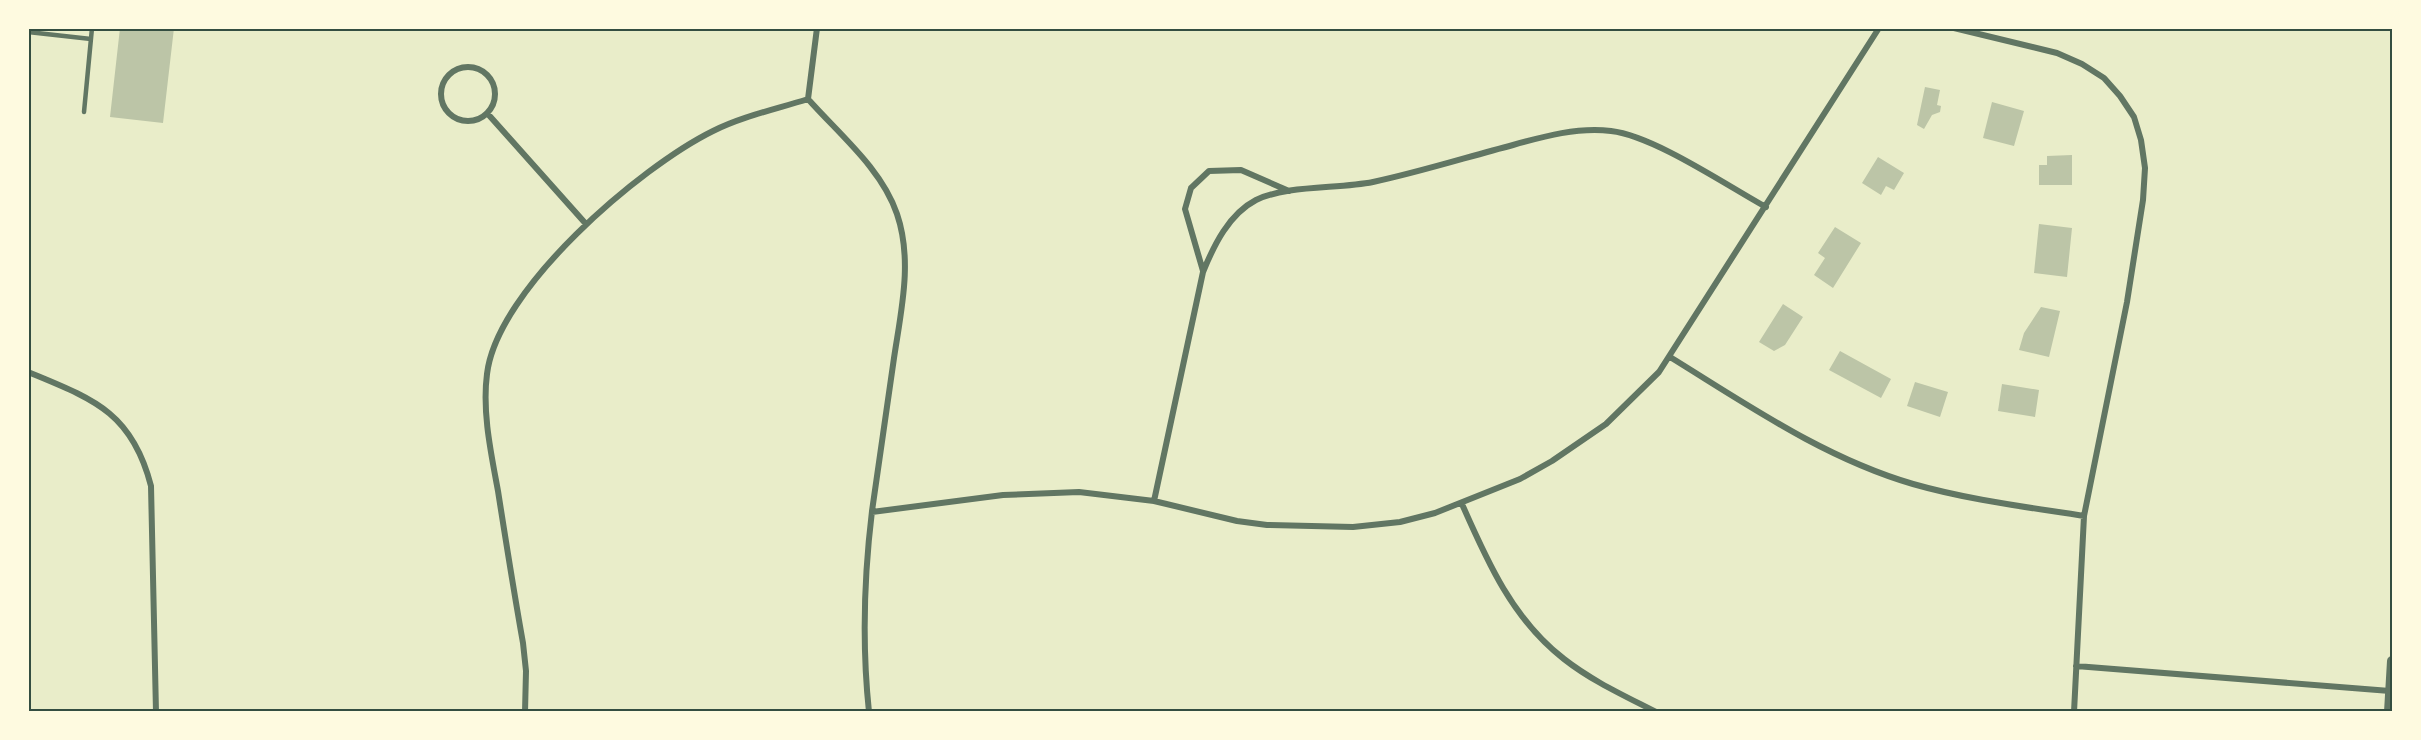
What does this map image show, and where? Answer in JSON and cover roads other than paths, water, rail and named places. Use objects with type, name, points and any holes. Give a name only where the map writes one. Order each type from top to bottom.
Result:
[{"type":"street","points":[[817,28],[808,99],[886,188],[897,212],[906,253],[903,298],[872,512],[867,567],[866,684],[869,711]]},
{"type":"street","points":[[872,512],[1003,495],[1053,492],[1102,494],[1154,501],[1237,521],[1312,527],[1353,527],[1400,522],[1462,504],[1520,478],[1552,461],[1606,424],[1659,372],[1879,28]]},
{"type":"street","points":[[1954,28],[2056,53],[2082,64],[2104,78],[2120,96],[2134,117],[2141,140],[2145,168],[2143,200],[2127,302],[2084,516],[2074,711]]},
{"type":"street","points":[[470,66],[486,73],[495,88],[493,105],[487,113],[472,120],[454,117],[447,111],[441,94],[446,77],[461,68],[470,66]]},
{"type":"street","points":[[525,711],[526,671],[491,449],[486,395],[487,372],[494,345],[507,317],[541,274],[586,224],[667,159],[691,142],[716,129],[808,99]]},
{"type":"street","points":[[487,113],[586,224]]},
{"type":"street","points":[[1154,501],[1203,272],[1211,252],[1231,221],[1257,200],[1289,192],[1372,182],[1548,135],[1583,130],[1612,131],[1638,138],[1766,207]]},
{"type":"street","points":[[1203,272],[1185,209],[1191,188],[1209,171],[1241,171],[1289,192]]},
{"type":"street","points":[[1670,357],[1805,440],[1869,468],[1964,497],[2084,516]]},
{"type":"street","points":[[28,372],[76,392],[120,421],[134,440],[145,461],[151,486],[156,711]]},
{"type":"street","points":[[1462,504],[1495,574],[1513,604],[1544,642],[1585,674],[1656,711]]},
{"type":"street","points":[[2389,711],[2392,661]]},
{"type":"street","points":[[2076,666],[2390,691]]},
{"type":"lane","points":[[84,112],[92,28]]},
{"type":"lane","points":[[28,32],[91,39]]}]
